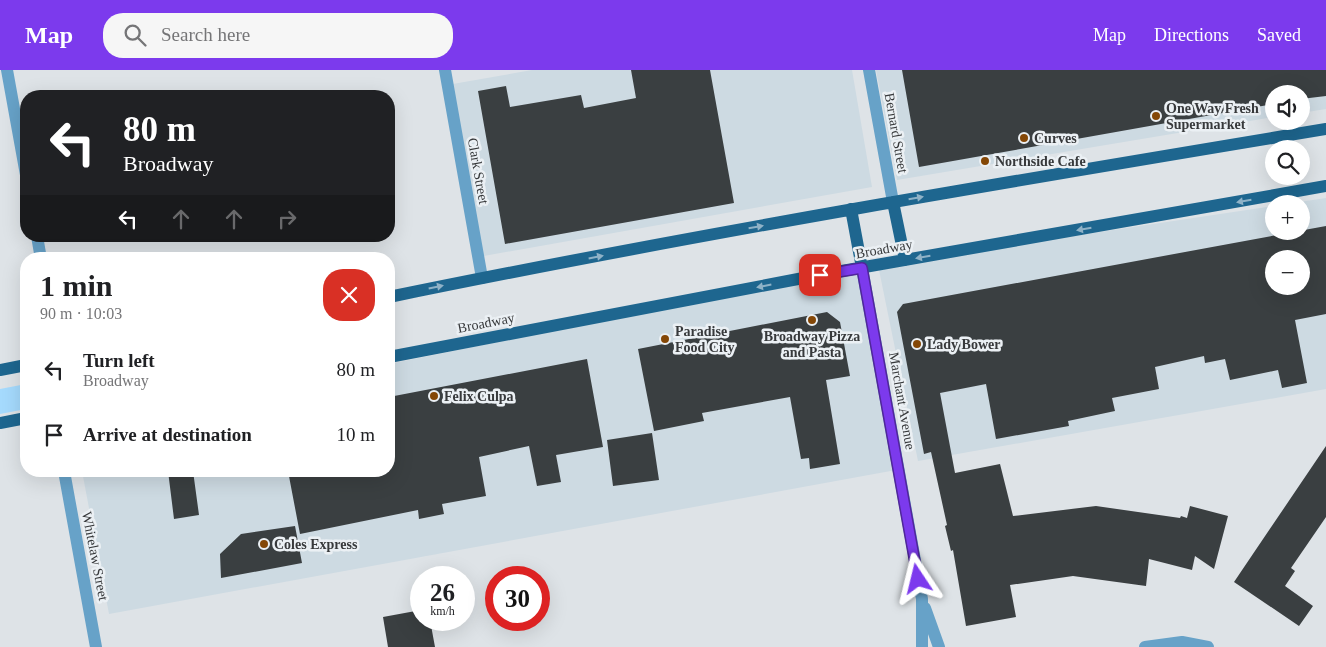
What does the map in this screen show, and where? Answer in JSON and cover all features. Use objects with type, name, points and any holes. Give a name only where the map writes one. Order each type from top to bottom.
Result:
[{"type":"main road","points":[[395,296],[851,209],[1326,129]]},
{"type":"main road","name":"Broadway","points":[[395,356],[905,260],[1326,186]]},
{"type":"main road","points":[[893,202],[905,260]]},
{"type":"main road","points":[[851,209],[862,268]]},
{"type":"main road","points":[[0,370],[20,366]]},
{"type":"main road","points":[[0,423],[20,419]]},
{"type":"street","points":[[7,70],[20,142]]},
{"type":"street","name":"Clark Street","points":[[445,70],[482,278]]},
{"type":"street","name":"Bernard Street","points":[[869,70],[893,202]]},
{"type":"street","name":"Marchant Avenue","points":[[862,268],[922,599],[939,647]]},
{"type":"street","name":"Whitelaw Street","points":[[65,477],[96,647]]},
{"type":"street","name":"Marchant Avenue","points":[[922,599],[922,647]]},
{"type":"street","points":[[1145,647],[1182,642],[1208,647]]},
{"type":"shaded area","points":[[532,70],[852,70],[872,187],[478,257],[447,85]]},
{"type":"shaded area","points":[[876,70],[1326,70],[1326,109],[1310,112],[1310,85],[1265,85],[1265,119],[897,180]]},
{"type":"shaded area","points":[[1326,198],[1326,389],[918,461],[878,265],[1265,207],[1265,240],[1310,240],[1310,200]]},
{"type":"shaded area","points":[[862,268],[896,470],[109,614],[83,477],[395,477],[395,363]]},
{"type":"shaded area","points":[[20,385],[20,410],[0,414],[0,389]]},
{"type":"building","points":[[631,70],[710,70],[734,203],[505,244],[478,91],[506,86],[510,107],[581,95],[584,108],[636,98]]},
{"type":"building","points":[[902,70],[1326,70],[1326,96],[1310,98],[1310,85],[1265,85],[1265,106],[919,167]]},
{"type":"building","points":[[1326,226],[1326,314],[1295,320],[1307,383],[1282,388],[1278,370],[1230,380],[1225,359],[1205,363],[1204,356],[1155,367],[1159,389],[1112,398],[1115,411],[1068,421],[1069,426],[996,439],[986,384],[940,393],[955,473],[1000,464],[1013,516],[1096,506],[1187,518],[1190,506],[1228,516],[1214,569],[1195,556],[1192,570],[1149,559],[1146,586],[1073,576],[1010,585],[1016,617],[966,626],[953,550],[951,551],[945,526],[947,525],[931,452],[924,454],[897,312],[903,304],[1265,237],[1265,240],[1310,240],[1310,229]]},
{"type":"building","points":[[827,312],[840,322],[850,376],[826,380],[840,464],[810,469],[809,458],[801,459],[790,397],[702,413],[704,421],[654,431],[638,349]]},
{"type":"building","points":[[587,359],[603,447],[556,455],[561,482],[537,486],[529,446],[479,457],[486,496],[442,504],[444,514],[419,519],[418,510],[300,534],[289,477],[395,477],[395,396]]},
{"type":"building","points":[[652,433],[659,480],[613,486],[607,440]]},
{"type":"building","points":[[1326,446],[1326,517],[1291,568],[1295,571],[1285,586],[1313,606],[1299,626],[1234,582]]},
{"type":"building","points":[[169,477],[194,477],[199,515],[174,519]]},
{"type":"building","name":"Coles Express","points":[[295,526],[302,563],[221,578],[220,554],[241,534]]},
{"type":"building","points":[[410,612],[410,631],[432,631],[435,647],[388,647],[383,617]]},
{"type":"place","name":"One Way Fresh Supermarket","points":[[1156,116]]},
{"type":"place","name":"Curves","points":[[1024,138]]},
{"type":"place","name":"Northside Cafe","points":[[985,161]]},
{"type":"place","name":"Broadway Pizza and Pasta","points":[[812,320]]},
{"type":"place","name":"Paradise Food City","points":[[665,339]]},
{"type":"place","name":"Lady Bower","points":[[917,344]]},
{"type":"place","name":"Felix Culpa","points":[[434,396]]},
{"type":"place","name":"Coles Express","points":[[264,544]]},
{"type":"route","points":[[820,275],[862,268],[918,579]]}]
